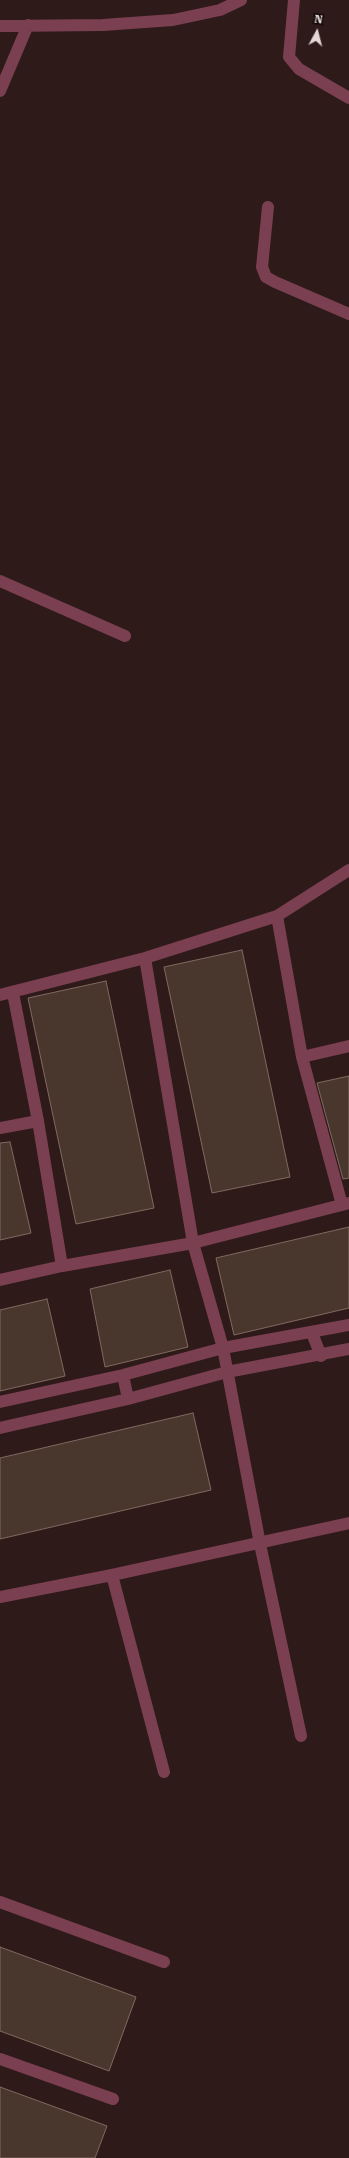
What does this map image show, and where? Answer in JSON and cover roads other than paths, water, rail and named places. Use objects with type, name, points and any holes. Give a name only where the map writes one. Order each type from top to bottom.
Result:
[{"type":"street","points":[[0,26],[103,25],[173,20],[220,10],[241,0]]},
{"type":"street","points":[[294,0],[289,57],[299,69],[349,98]]},
{"type":"street","points":[[0,92],[28,25]]},
{"type":"street","points":[[268,207],[262,267],[266,277],[274,282],[349,314]]},
{"type":"street","points":[[0,581],[125,636]]},
{"type":"street","points":[[0,995],[13,993],[145,958],[277,916],[349,870]]},
{"type":"street","points":[[0,1280],[62,1266],[194,1243],[346,1204],[302,1057],[277,916]]},
{"type":"street","points":[[145,958],[194,1243],[222,1348],[260,1544],[301,1736]]},
{"type":"street","points":[[13,993],[38,1121],[62,1266]]},
{"type":"street","points":[[302,1057],[349,1046]]},
{"type":"street","points":[[0,1128],[38,1121]]},
{"type":"street","points":[[0,1402],[124,1375],[222,1348],[312,1333],[349,1325]]},
{"type":"street","points":[[312,1333],[321,1356]]},
{"type":"street","points":[[0,1428],[128,1399],[227,1372],[321,1356],[349,1349]]},
{"type":"street","points":[[124,1375],[128,1399]]},
{"type":"street","points":[[0,1597],[260,1544],[349,1523]]},
{"type":"street","points":[[112,1575],[164,1772]]},
{"type":"street","points":[[0,1902],[164,1962]]},
{"type":"street","points":[[0,2059],[113,2099]]}]
